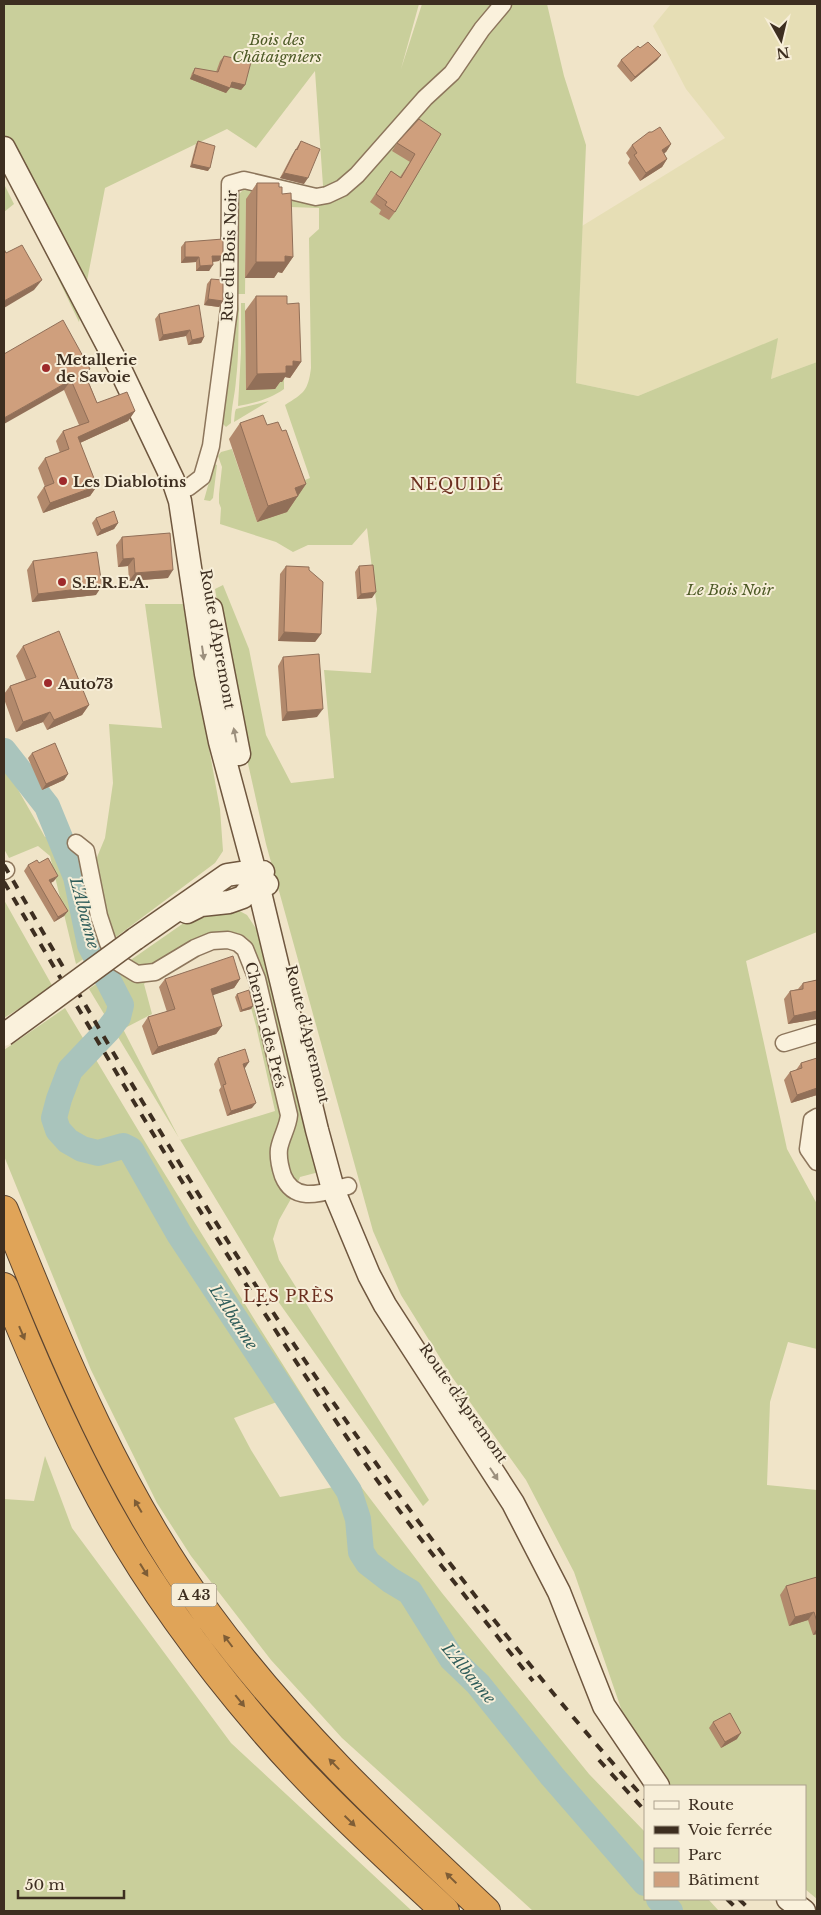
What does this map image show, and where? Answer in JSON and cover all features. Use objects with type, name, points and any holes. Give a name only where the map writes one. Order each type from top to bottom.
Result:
[{"type":"highway","name":"A 43","points":[[4,1210],[63,1356],[120,1475],[148,1523],[207,1614],[276,1702],[318,1747],[360,1791],[486,1911]]},
{"type":"highway","name":"A 43","points":[[4,1287],[54,1405],[91,1480],[146,1574],[178,1621],[262,1728],[302,1772],[344,1815],[445,1911]]},
{"type":"main road","name":"Route d'Apremont","points":[[4,148],[121,371],[173,480],[183,489],[200,524],[210,605],[235,739],[265,878],[325,1102],[340,1187]]},
{"type":"main road","name":"Route d'Apremont","points":[[183,489],[187,542],[206,674],[220,742],[265,878],[273,951],[317,1130],[340,1187],[395,1302],[429,1355],[528,1498],[572,1589],[612,1702],[632,1750],[657,1785]]},
{"type":"main road","points":[[220,742],[236,841],[233,859],[227,875]]},
{"type":"main road","points":[[4,1035],[227,875],[240,873],[265,878]]},
{"type":"main road","points":[[136,939],[201,905],[230,902],[243,897],[265,878]]},
{"type":"main road","points":[[230,902],[246,908],[260,920],[273,951]]},
{"type":"main road","points":[[789,1900],[804,1911]]},
{"type":"street","name":"Rue du Bois Noir","points":[[183,489],[202,478],[209,459],[229,309],[230,184],[244,180],[316,197],[326,196],[342,188],[357,175],[425,98],[452,73],[482,29],[503,4]]},
{"type":"street","name":"Chemin des Prés","points":[[76,843],[86,851],[99,916],[108,943],[119,963],[137,974],[155,972],[195,948],[212,941],[228,940],[238,943],[245,949],[257,979],[289,1115],[278,1157],[282,1172],[292,1190],[302,1195],[312,1195],[340,1187]]},
{"type":"street","points":[[784,1043],[817,1033]]},
{"type":"street","points":[[817,1117],[812,1120],[808,1149],[817,1162]]},
{"type":"shaded area","points":[[671,4],[817,4],[817,362],[771,379],[777,339],[638,396],[576,383],[582,226],[725,138],[686,89],[653,26]]},
{"type":"green space","points":[[4,4],[419,4],[401,69],[422,4],[547,4],[564,76],[586,145],[576,383],[638,396],[778,338],[771,379],[817,362],[817,932],[746,961],[787,1149],[817,1204],[817,1349],[788,1342],[770,1402],[767,1485],[817,1490],[817,1899],[806,1890],[806,1785],[669,1785],[645,1757],[625,1720],[574,1572],[526,1480],[452,1377],[401,1295],[373,1231],[266,844],[236,710],[215,589],[223,585],[249,649],[266,735],[291,783],[334,778],[324,670],[371,673],[377,609],[367,528],[352,545],[308,545],[293,552],[276,542],[220,524],[221,508],[219,494],[222,467],[218,456],[221,452],[232,449],[257,522],[290,486],[310,478],[285,405],[304,391],[310,376],[309,238],[319,229],[319,208],[290,207],[289,230],[293,240],[282,241],[246,200],[245,294],[234,294],[238,195],[244,189],[249,188],[324,200],[315,71],[256,148],[227,129],[105,188],[79,322],[4,166]]},
{"type":"green space","points":[[4,184],[14,204],[4,212]]},
{"type":"green space","points":[[234,303],[238,303],[239,310],[238,363],[231,423],[226,427],[222,423]]},
{"type":"green space","points":[[241,303],[245,303],[246,390],[284,377],[284,389],[262,400],[238,406],[241,352]]},
{"type":"green space","points":[[269,401],[234,422],[236,409]]},
{"type":"green space","points":[[214,464],[217,465],[213,498],[210,501],[204,500]]},
{"type":"green space","points":[[145,604],[183,604],[220,809],[223,851],[215,863],[112,940],[95,862],[105,838],[113,783],[109,724],[162,728]]},
{"type":"green space","points":[[4,765],[45,837],[67,826],[86,869],[105,945],[76,964],[50,856],[38,846],[9,858],[4,849]]},
{"type":"green space","points":[[4,900],[53,987],[4,1018]]},
{"type":"green space","points":[[236,909],[247,915],[261,936],[319,1172],[300,1177],[292,1197],[279,1220],[273,1239],[279,1260],[429,1500],[423,1506],[275,1297],[180,1140],[275,1111],[247,993],[252,991],[293,1107],[254,948],[251,943],[241,935],[222,932],[188,945],[144,984],[152,1014],[123,1029],[179,1138],[89,989],[201,911]]},
{"type":"green space","points":[[65,1008],[153,1155],[356,1480],[442,1593],[589,1774],[644,1831],[644,1900],[709,1900],[719,1911],[533,1911],[342,1738],[271,1660],[191,1556],[157,1503],[91,1370],[4,1156],[4,1050]],"holes":[[[277,1402],[334,1487],[280,1497],[234,1418]]]},
{"type":"green space","points":[[45,1456],[72,1528],[231,1743],[412,1911],[4,1911],[4,1499],[34,1501]]},
{"type":"building","points":[[648,42],[661,55],[635,77],[621,60],[638,46],[640,48]]},
{"type":"building","points":[[224,56],[251,62],[245,85],[232,82],[230,88],[193,74],[195,68],[218,72]]},
{"type":"building","points":[[419,119],[441,134],[395,212],[385,205],[387,202],[376,194],[391,171],[401,178],[415,154],[397,143]]},
{"type":"building","points":[[660,127],[671,144],[662,150],[667,159],[646,173],[634,155],[637,153],[632,145],[649,132]]},
{"type":"building","points":[[198,141],[215,146],[210,168],[192,164]]},
{"type":"building","points":[[301,141],[320,149],[308,178],[284,173]]},
{"type":"building","points":[[257,183],[279,183],[279,187],[282,187],[282,194],[291,193],[293,257],[285,256],[285,262],[256,262]]},
{"type":"building","points":[[223,239],[223,256],[212,256],[213,265],[200,266],[199,257],[185,257],[185,242]]},
{"type":"building","points":[[22,245],[42,280],[4,301],[4,249],[6,253]]},
{"type":"building","points":[[211,279],[223,280],[223,301],[208,299]]},
{"type":"building","points":[[256,296],[287,296],[287,304],[299,303],[301,362],[293,361],[293,366],[286,366],[286,373],[257,374]]},
{"type":"building","points":[[199,305],[204,337],[192,340],[190,330],[163,335],[159,314]]},
{"type":"building","points":[[63,320],[90,369],[84,372],[97,403],[127,392],[135,411],[78,437],[97,486],[50,503],[44,487],[54,483],[45,458],[69,449],[63,431],[89,422],[71,380],[4,418],[4,354]]},
{"type":"building","points":[[263,415],[267,425],[278,422],[282,431],[286,430],[306,484],[295,488],[298,496],[268,506],[240,423]]},
{"type":"building","points":[[114,511],[118,523],[101,530],[96,518]]},
{"type":"building","points":[[170,533],[173,570],[135,573],[134,558],[123,559],[122,537]]},
{"type":"building","name":"S.E.R.E.A.","points":[[97,552],[102,586],[38,594],[33,561]]},
{"type":"building","points":[[373,565],[376,592],[361,594],[359,566]]},
{"type":"building","points":[[286,566],[309,567],[309,570],[323,582],[321,634],[284,632]]},
{"type":"building","points":[[59,631],[89,705],[54,720],[50,712],[23,722],[10,686],[36,677],[23,646]]},
{"type":"building","points":[[319,654],[323,709],[287,712],[283,657]]},
{"type":"building","points":[[55,743],[68,774],[46,784],[32,753]]},
{"type":"building","points":[[48,858],[58,876],[49,880],[68,911],[58,917],[28,865],[37,860],[39,863]]},
{"type":"building","points":[[233,956],[240,979],[211,989],[222,1026],[158,1047],[148,1017],[175,1009],[165,979]]},
{"type":"building","points":[[817,980],[817,1011],[794,1016],[790,991],[803,989],[803,983]]},
{"type":"building","points":[[249,990],[253,1006],[242,1010],[237,994]]},
{"type":"building","points":[[245,1049],[249,1062],[243,1064],[256,1103],[231,1111],[223,1085],[226,1084],[218,1058]]},
{"type":"building","points":[[817,1058],[817,1088],[797,1095],[790,1072],[802,1068],[801,1063]]},
{"type":"building","points":[[817,1577],[817,1622],[814,1612],[795,1617],[786,1586]]},
{"type":"building","points":[[730,1713],[741,1733],[725,1742],[713,1722]]},
{"type":"waterway","name":"L'Albanne","points":[[4,751],[47,806],[76,877],[90,945],[121,1005],[118,1017],[108,1030],[70,1070],[54,1118],[58,1130],[68,1141],[82,1149],[98,1153],[123,1146],[131,1150],[179,1234],[349,1491],[358,1519],[361,1552],[368,1563],[410,1592],[452,1659],[478,1684],[552,1776],[644,1882]]},
{"type":"waterway","name":"L'Albanne","points":[[660,1900],[670,1911]]},
{"type":"railway","points":[[4,865],[157,1127],[276,1318],[325,1390],[400,1496],[475,1596],[570,1714],[644,1798]]},
{"type":"railway","points":[[4,882],[170,1162],[256,1300],[346,1436],[437,1560],[533,1681]]},
{"type":"railway","points":[[599,1760],[644,1810]]},
{"type":"railway","points":[[728,1900],[739,1911]]},
{"type":"railway","points":[[740,1900],[751,1911]]},
{"type":"place","name":"Metallerie de Savoie","points":[[46,368]]},
{"type":"place","name":"Les Diablotins","points":[[63,481]]},
{"type":"place","name":"S.E.R.E.A.","points":[[62,582]]},
{"type":"place","name":"Auto73","points":[[48,683]]},
{"type":"district","name":"NEQUIDÉ","points":[[457,484]]},
{"type":"district","name":"LES PRÈS","points":[[289,1296]]},
{"type":"park label","name":"Bois des Châtaigniers","points":[[277,48]]},
{"type":"park label","name":"Le Bois Noir","points":[[730,589]]}]
